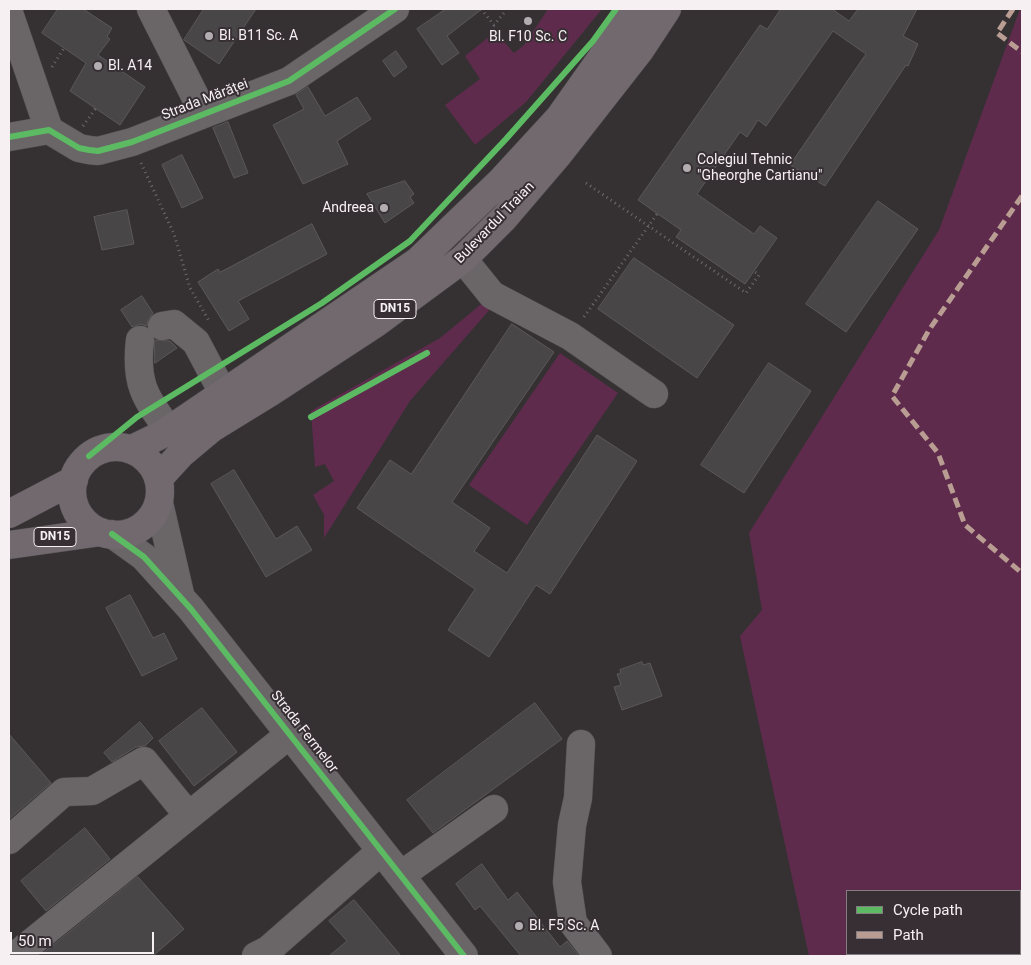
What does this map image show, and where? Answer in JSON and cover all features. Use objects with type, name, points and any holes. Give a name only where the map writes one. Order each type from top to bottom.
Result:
[{"type":"main road","name":"Bulevardul Traian","points":[[132,449],[169,430],[418,261],[501,182],[559,118],[636,9]]},
{"type":"main road","name":"Bulevardul Traian","points":[[159,491],[181,454],[212,428],[376,323],[463,259],[504,218],[557,156],[640,50],[667,9]]},
{"type":"main road","name":"DN15","points":[[106,533],[90,525],[78,511],[73,493],[74,480],[80,466],[90,456],[103,449],[118,447],[132,449]]},
{"type":"main road","points":[[132,449],[149,461],[159,491]]},
{"type":"main road","points":[[9,514],[74,480]]},
{"type":"main road","name":"DN15","points":[[9,545],[136,530],[153,514],[159,491]]},
{"type":"street","points":[[151,9],[204,114]]},
{"type":"street","name":"Strada Mărăței","points":[[49,130],[79,148],[98,151],[132,142],[289,81],[395,9]]},
{"type":"street","points":[[9,13],[49,130],[9,137]]},
{"type":"street","points":[[463,259],[492,295],[570,336],[654,394]]},
{"type":"street","points":[[169,430],[148,403],[137,366],[151,333],[174,324],[196,342],[224,393]]},
{"type":"street","name":"Strada Fermelor","points":[[159,491],[181,598]]},
{"type":"street","name":"Strada Fermelor","points":[[106,533],[144,557],[181,598],[464,956]]},
{"type":"street","points":[[15,947],[188,815],[290,734]]},
{"type":"street","points":[[581,744],[578,798],[572,825],[567,882],[573,923],[598,956]]},
{"type":"street","points":[[9,840],[64,792],[92,791],[144,761],[188,815]]},
{"type":"street","points":[[401,875],[494,809]]},
{"type":"street","points":[[256,956],[268,950],[381,851]]},
{"type":"path","points":[[481,9],[494,25],[504,13]]},
{"type":"path","points":[[51,69],[64,48]]},
{"type":"path","points":[[82,128],[96,108]]},
{"type":"path","points":[[141,162],[174,234],[190,288]]},
{"type":"path","points":[[586,183],[746,292],[759,275],[754,271]]},
{"type":"path","points":[[570,336],[657,214]]},
{"type":"shaded area","points":[[548,9],[602,9],[526,102],[475,145],[445,105],[480,79],[465,56],[495,32],[514,53],[524,45]]},
{"type":"shaded area","points":[[1020,9],[1022,9],[1022,956],[809,956],[740,636],[762,610],[749,533],[939,230]]},
{"type":"shaded area","points":[[485,301],[491,308],[410,401],[324,538],[324,515],[313,495],[334,481],[325,464],[315,467],[311,411],[440,338]]},
{"type":"shaded area","points":[[560,353],[618,393],[527,525],[469,485]]},
{"type":"building","name":"Bl. A14","points":[[58,9],[83,9],[112,28],[107,37],[110,39],[98,55],[145,87],[120,125],[70,91],[86,63],[42,33]]},
{"type":"building","name":"Bl. B11 Sc. A","points":[[204,9],[256,9],[219,64],[184,40]]},
{"type":"building","points":[[446,9],[482,9],[447,36],[459,53],[442,65],[417,29]]},
{"type":"building","points":[[781,9],[832,9],[849,21],[858,9],[917,9],[903,36],[918,44],[908,66],[906,65],[825,186],[790,165],[866,54],[833,31],[766,126],[758,120],[747,137],[740,132],[697,194],[754,234],[760,226],[777,238],[745,284],[676,237],[681,230],[638,200],[760,25],[767,29]]},
{"type":"building","points":[[396,51],[407,67],[394,77],[383,61]]},
{"type":"building","points":[[308,87],[325,116],[357,97],[371,119],[337,141],[348,164],[303,184],[273,125],[304,109],[296,95]]},
{"type":"building","points":[[228,122],[248,173],[234,178],[213,128]]},
{"type":"building","points":[[182,155],[203,198],[182,208],[162,165]]},
{"type":"building","points":[[405,181],[414,194],[410,197],[414,203],[385,223],[367,194]]},
{"type":"building","points":[[878,201],[918,229],[846,332],[806,304]]},
{"type":"building","points":[[127,210],[134,244],[102,250],[94,217]]},
{"type":"building","points":[[312,224],[327,254],[238,301],[249,319],[229,331],[198,282],[218,269],[220,272]]},
{"type":"building","points":[[634,258],[734,325],[697,378],[598,309]]},
{"type":"building","points":[[142,296],[153,313],[148,320],[147,326],[141,324],[132,327],[121,310]]},
{"type":"building","points":[[512,324],[554,352],[452,502],[490,528],[474,551],[507,573],[597,435],[637,461],[550,594],[536,585],[489,657],[448,630],[475,589],[357,508],[390,460],[411,474]]},
{"type":"building","points":[[155,340],[170,341],[177,348],[155,363]]},
{"type":"building","points":[[769,363],[811,391],[744,493],[701,465]]},
{"type":"building","points":[[234,470],[276,539],[297,526],[312,550],[266,577],[211,484]]},
{"type":"building","points":[[130,595],[153,638],[164,633],[177,659],[142,676],[106,608]]},
{"type":"building","points":[[642,662],[643,665],[650,663],[662,696],[622,710],[614,687],[621,685],[617,674],[621,673],[620,670]]},
{"type":"building","points":[[535,703],[562,739],[433,833],[407,800]]},
{"type":"building","points":[[202,708],[237,752],[194,786],[159,741]]},
{"type":"building","points":[[140,722],[153,738],[145,746],[136,747],[112,762],[104,753]]},
{"type":"building","points":[[9,734],[51,783],[9,819]]},
{"type":"building","points":[[85,828],[110,859],[46,911],[21,881]]},
{"type":"building","points":[[482,864],[508,900],[517,892],[560,947],[567,941],[579,956],[521,956],[480,906],[475,910],[456,884]]},
{"type":"building","points":[[138,877],[184,929],[153,956],[40,956]]},
{"type":"building","points":[[354,900],[401,956],[329,956],[347,941],[329,921]]},
{"type":"marked path","points":[[1013,9],[997,33],[1022,52]]},
{"type":"marked path","points":[[1022,196],[929,330],[892,396],[938,453],[965,525],[1022,573]]},
{"type":"cycle path","points":[[9,137],[49,130],[79,148],[98,151],[132,142],[289,81],[395,9]]},
{"type":"cycle path","points":[[89,456],[137,417],[322,303],[410,241],[506,139],[593,41],[616,9]]},
{"type":"cycle path","points":[[311,417],[427,353]]},
{"type":"cycle path","points":[[112,534],[144,557],[191,609],[464,956]]},
{"type":"place","name":"Bl. F10 Sc. C","points":[[528,21]]},
{"type":"place","name":"Bl. B11 Sc. A","points":[[209,36]]},
{"type":"place","name":"Bl. A14","points":[[98,66]]},
{"type":"place","name":"Colegiul Tehnic \"Gheorghe Cartianu\"","points":[[687,168]]},
{"type":"place","name":"Andreea","points":[[384,208]]},
{"type":"place","name":"Bl. F5 Sc. A","points":[[519,926]]}]
